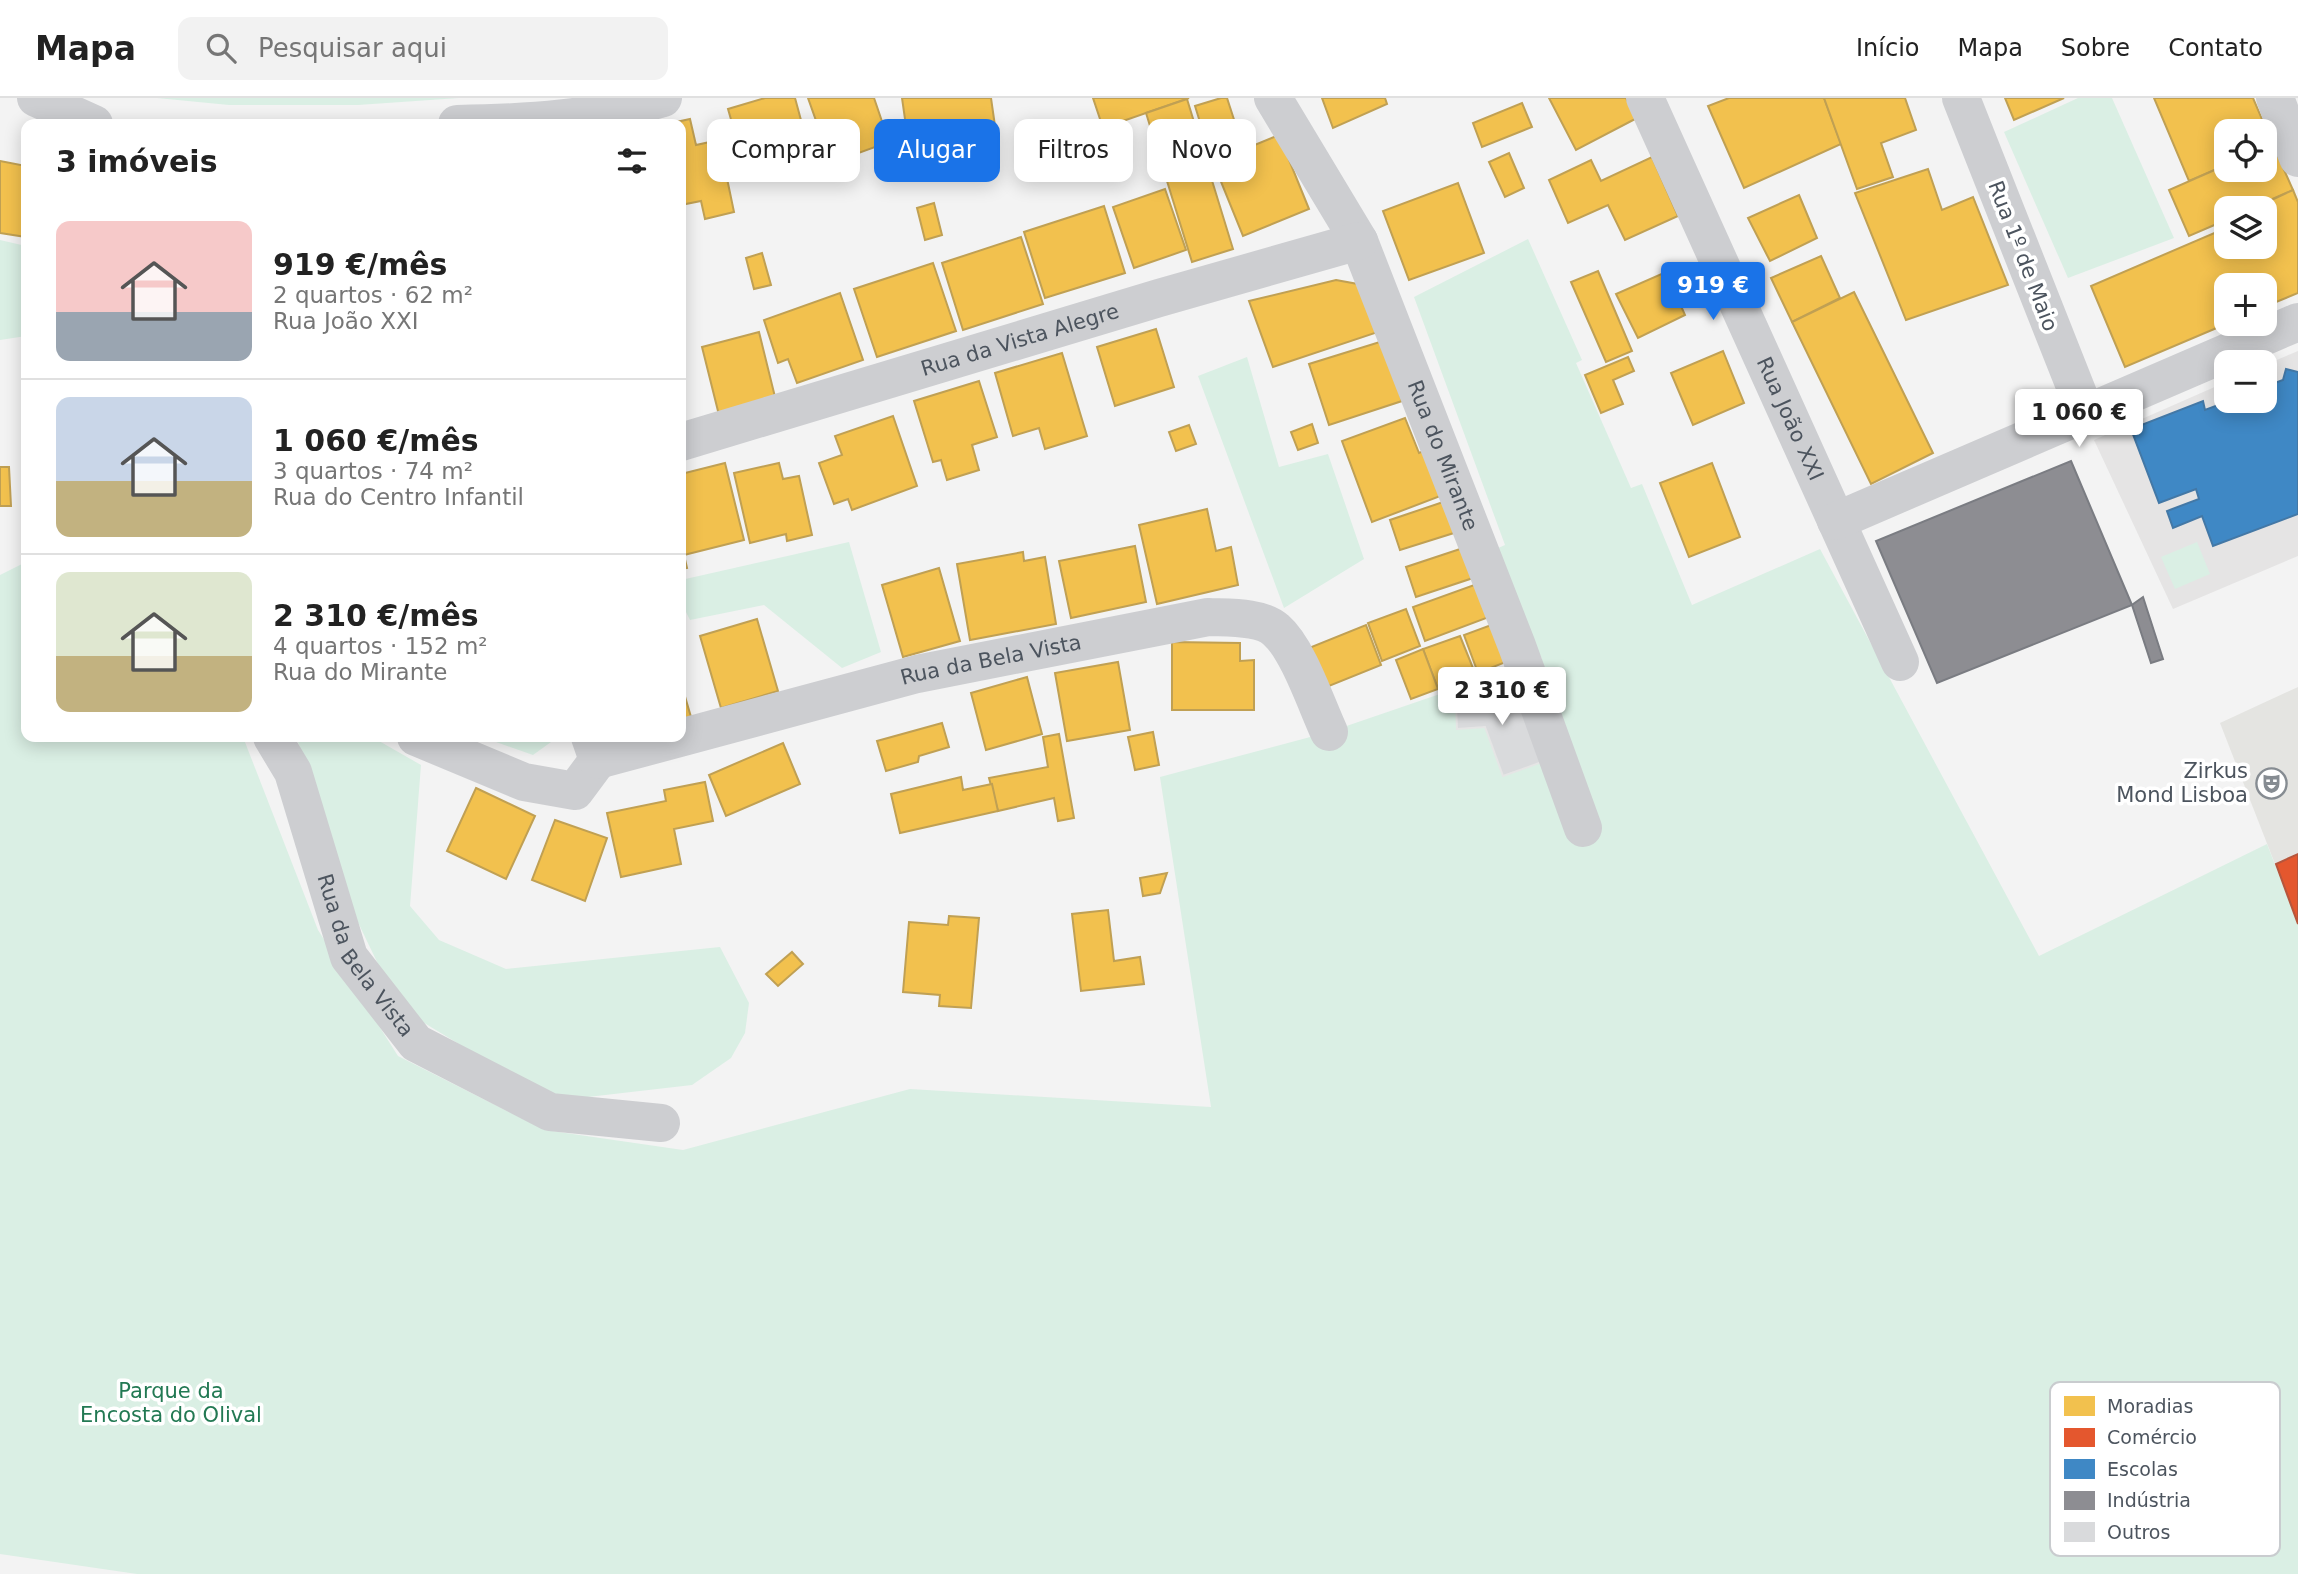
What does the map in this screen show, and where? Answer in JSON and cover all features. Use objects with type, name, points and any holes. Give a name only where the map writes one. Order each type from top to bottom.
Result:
[{"type":"street","points":[[36,98],[83,119]]},
{"type":"street","points":[[558,119],[631,108],[663,98]]},
{"type":"street","name":"Rua do Mirante","points":[[1273,98],[1359,241],[1517,646],[1583,828]]},
{"type":"street","name":"Rua João XXI","points":[[1645,98],[1900,662]]},
{"type":"street","name":"Rua 1º de Maio","points":[[1961,98],[2086,414]]},
{"type":"street","points":[[2275,98],[2298,158]]},
{"type":"street","name":"Rua da Vista Alegre","points":[[686,440],[1159,298],[1359,241]]},
{"type":"street","points":[[1836,521],[2298,322]]},
{"type":"street","name":"Rua da Bela Vista","points":[[686,727],[917,674],[1208,617],[1248,619],[1275,629],[1295,655],[1329,732]]},
{"type":"street","name":"Rua da Bela Vista","points":[[275,742],[293,772],[349,957],[416,1043],[550,1112],[661,1123]]},
{"type":"street","name":"Rua da Bela Vista","points":[[428,742],[524,782],[575,791],[594,748],[620,742]]},
{"type":"shaded area","points":[[2298,351],[2298,556],[2173,609],[2094,440],[2214,387],[2214,413],[2277,413],[2277,360]]},
{"type":"shaded area","name":"Zirkus Mond Lisboa","points":[[2298,687],[2298,923],[2220,723]]},
{"type":"green space","points":[[157,98],[459,98],[358,105],[229,105]]},
{"type":"green space","points":[[2078,98],[2112,98],[2174,238],[2068,278],[2004,132]]},
{"type":"green space","name":"Parque da Encosta do Olival","points":[[1528,239],[1582,360],[1576,363],[1631,488],[1642,484],[1692,605],[1820,549],[2039,956],[2267,844],[2298,924],[2298,1574],[137,1574],[0,1554],[0,575],[21,564],[21,742],[245,742],[318,930],[398,1056],[545,1130],[683,1150],[910,1089],[1211,1107],[1160,777],[1329,732],[1542,659],[1489,552],[1505,545],[1414,297]]},
{"type":"green space","points":[[0,240],[21,245],[21,337],[0,340]]},
{"type":"green space","points":[[1247,357],[1279,467],[1328,454],[1364,559],[1284,608],[1198,376]]},
{"type":"green space","points":[[849,542],[881,652],[842,668],[764,605],[690,620],[686,612],[686,579]]},
{"type":"green space","points":[[2197,542],[2210,574],[2175,589],[2161,557]]},
{"type":"green space","points":[[298,742],[381,742],[421,765],[410,906],[439,940],[506,969],[720,947],[749,1003],[745,1033],[731,1058],[692,1085],[553,1101],[421,1021],[391,991],[353,912]]},
{"type":"green space","points":[[496,742],[551,742],[533,755]]},
{"type":"building: Moradias","points":[[765,98],[795,98],[801,119],[731,119],[728,109]]},
{"type":"building: Moradias","points":[[808,98],[874,98],[881,119],[874,119],[874,147],[860,152],[860,119],[815,119]]},
{"type":"building: Moradias","points":[[902,98],[991,98],[994,119],[905,119]]},
{"type":"building: Moradias","points":[[1093,98],[1189,98],[1129,119],[1100,119]]},
{"type":"building: Moradias","points":[[1227,98],[1234,119],[1199,119],[1195,106]]},
{"type":"building: Moradias","points":[[1322,98],[1385,98],[1387,104],[1333,128]]},
{"type":"building: Moradias","points":[[1549,98],[1626,98],[1637,118],[1576,150]]},
{"type":"building: Moradias","points":[[1729,98],[1824,98],[1841,144],[1744,188],[1708,106]]},
{"type":"building: Moradias","points":[[1824,98],[1905,98],[1916,130],[1881,143],[1893,177],[1857,189]]},
{"type":"building: Moradias","points":[[2005,98],[2064,98],[2014,120]]},
{"type":"building: Moradias","points":[[2154,98],[2253,98],[2262,119],[2214,119],[2214,170],[2189,181]]},
{"type":"building: Moradias","points":[[1187,99],[1193,119],[1148,119],[1146,113]]},
{"type":"building: Moradias","points":[[1522,103],[1532,127],[1482,147],[1473,123]]},
{"type":"building: Moradias","points":[[690,119],[696,145],[707,143],[707,182],[728,182],[734,212],[705,219],[701,201],[686,204],[686,120]]},
{"type":"building: Moradias","points":[[1279,135],[1309,209],[1243,236],[1221,182],[1256,182],[1256,144]]},
{"type":"building: Moradias","points":[[1509,153],[1524,188],[1505,197],[1489,162]]},
{"type":"building: Moradias","points":[[2277,154],[2293,190],[2277,197],[2214,196],[2214,225],[2189,236],[2169,190],[2214,170],[2214,182],[2277,182]]},
{"type":"building: Moradias","points":[[1652,157],[1678,216],[1625,240],[1608,205],[1568,223],[1549,180],[1591,160],[1601,181]]},
{"type":"building: Moradias","points":[[0,161],[21,165],[21,236],[0,233]]},
{"type":"building: Moradias","points":[[1928,169],[1942,210],[1973,197],[2008,285],[1906,320],[1855,193]]},
{"type":"building: Moradias","points":[[1167,182],[1212,182],[1233,249],[1192,262]]},
{"type":"building: Moradias","points":[[1458,183],[1484,253],[1409,280],[1383,211]]},
{"type":"building: Moradias","points":[[1165,189],[1186,250],[1134,268],[1113,207]]},
{"type":"building: Moradias","points":[[2293,190],[2298,202],[2298,293],[2277,302],[2277,273],[2214,273],[2214,329],[2125,367],[2091,286],[2214,233],[2214,259],[2277,259],[2277,197]]},
{"type":"building: Moradias","points":[[1799,195],[1817,238],[1770,261],[1748,218]]},
{"type":"building: Moradias","points":[[934,203],[942,235],[925,240],[917,208]]},
{"type":"building: Moradias","points":[[1104,206],[1125,273],[1045,298],[1024,232]]},
{"type":"building: Moradias","points":[[1021,237],[1043,304],[963,330],[942,263]]},
{"type":"building: Moradias","points":[[762,253],[771,285],[754,289],[746,258]]},
{"type":"building: Moradias","points":[[1821,256],[1840,298],[1792,322],[1771,278]]},
{"type":"building: Moradias","points":[[933,263],[956,331],[877,357],[854,289]]},
{"type":"building: Moradias","points":[[1598,271],[1632,351],[1606,362],[1571,282]]},
{"type":"building: Moradias","points":[[1666,272],[1685,315],[1638,338],[1616,294]]},
{"type":"building: Moradias","points":[[1336,280],[1363,285],[1381,331],[1273,367],[1249,301]]},
{"type":"building: Moradias","points":[[1854,292],[1933,453],[1871,484],[1792,322]]},
{"type":"building: Moradias","points":[[840,293],[863,360],[797,383],[788,359],[778,363],[764,320]]},
{"type":"building: Moradias","points":[[1156,329],[1174,387],[1115,406],[1097,347]]},
{"type":"building: Moradias","points":[[759,332],[776,401],[719,415],[702,347]]},
{"type":"building: Moradias","points":[[1383,341],[1402,401],[1329,425],[1309,364]]},
{"type":"building: Moradias","points":[[1723,351],[1744,403],[1693,425],[1671,373]]},
{"type":"building: Moradias","points":[[1062,353],[1087,436],[1045,449],[1039,428],[1013,436],[995,373]]},
{"type":"building: Moradias","points":[[1628,357],[1634,371],[1613,380],[1623,404],[1601,413],[1585,375]]},
{"type":"building: Moradias","points":[[979,381],[997,437],[972,445],[979,470],[947,480],[941,460],[933,462],[914,401]]},
{"type":"building: Moradias","points":[[893,416],[917,486],[852,510],[848,499],[834,504],[819,463],[842,455],[835,436]]},
{"type":"building: Moradias","points":[[1405,418],[1419,453],[1426,450],[1443,495],[1372,522],[1342,441]]},
{"type":"building: Moradias","points":[[1312,424],[1318,443],[1298,450],[1291,432]]},
{"type":"building: Moradias","points":[[1189,425],[1196,444],[1176,451],[1169,432]]},
{"type":"building: Moradias","points":[[725,463],[744,540],[686,554],[686,473]]},
{"type":"building: Moradias","points":[[779,463],[783,479],[799,476],[812,535],[787,541],[786,534],[750,543],[734,473]]},
{"type":"building: Moradias","points":[[1712,463],[1740,537],[1689,557],[1660,483]]},
{"type":"building: Moradias","points":[[0,467],[9,467],[11,506],[0,506]]},
{"type":"building: Moradias","points":[[1446,501],[1457,532],[1400,550],[1390,520]]},
{"type":"building: Moradias","points":[[1207,509],[1216,551],[1231,547],[1238,585],[1157,604],[1139,525]]},
{"type":"building: Moradias","points":[[1135,546],[1146,602],[1071,618],[1059,561]]},
{"type":"building: Moradias","points":[[1463,548],[1473,578],[1416,597],[1406,567]]},
{"type":"building: Moradias","points":[[1023,552],[1024,561],[1045,557],[1056,624],[970,640],[957,564]]},
{"type":"building: Moradias","points":[[939,568],[960,641],[903,657],[882,585]]},
{"type":"building: Moradias","points":[[1477,584],[1489,617],[1425,641],[1413,607]]},
{"type":"building: Moradias","points":[[1406,609],[1420,646],[1382,661],[1368,623]]},
{"type":"building: Moradias","points":[[757,619],[778,691],[721,708],[700,636]]},
{"type":"building: Moradias","points":[[1502,621],[1516,658],[1478,673],[1464,635]]},
{"type":"building: Moradias","points":[[1366,625],[1381,665],[1319,690],[1304,650]]},
{"type":"building: Moradias","points":[[1460,636],[1475,673],[1438,689],[1423,649]]},
{"type":"building: Moradias","points":[[1172,642],[1240,643],[1240,661],[1254,660],[1254,710],[1172,710]]},
{"type":"building: Moradias","points":[[1423,649],[1438,689],[1411,699],[1396,660]]},
{"type":"building: Moradias","points":[[1118,662],[1130,730],[1067,741],[1055,673]]},
{"type":"building: Moradias","points":[[1027,677],[1042,734],[986,750],[971,693]]},
{"type":"building: Moradias","points":[[686,700],[691,717],[686,719]]},
{"type":"building: Moradias","points":[[942,723],[949,747],[919,756],[918,762],[886,771],[877,741]]},
{"type":"building: Moradias","points":[[1153,732],[1159,765],[1135,770],[1128,737]]},
{"type":"building: Moradias","points":[[1059,734],[1074,818],[1058,821],[1054,798],[998,811],[989,778],[1048,767],[1043,737]]},
{"type":"building: Moradias","points":[[783,743],[800,784],[726,816],[709,775]]},
{"type":"building: Moradias","points":[[961,777],[963,790],[992,784],[998,811],[900,833],[891,794]]},
{"type":"building: Moradias","points":[[705,782],[713,821],[674,829],[681,864],[621,877],[607,813],[666,801],[664,790]]},
{"type":"building: Moradias","points":[[476,788],[535,816],[506,879],[447,851]]},
{"type":"building: Moradias","points":[[555,820],[607,838],[585,901],[532,880]]},
{"type":"building: Moradias","points":[[1167,873],[1160,893],[1143,896],[1140,878]]},
{"type":"building: Moradias","points":[[1108,910],[1114,961],[1140,957],[1144,984],[1081,991],[1072,914]]},
{"type":"building: Moradias","points":[[949,916],[979,918],[971,1008],[939,1006],[940,995],[903,992],[909,922],[948,925]]},
{"type":"building: Moradias","points":[[792,952],[803,964],[778,986],[766,974]]},
{"type":"building: Comércio","points":[[2298,854],[2298,924],[2276,864]]},
{"type":"building: Escolas","points":[[2286,369],[2298,372],[2298,514],[2213,546],[2202,516],[2173,528],[2167,511],[2199,499],[2196,489],[2159,503],[2131,429],[2203,401],[2205,410],[2214,407],[2214,413],[2277,413],[2277,382],[2283,380]]},
{"type":"building: Indústria","points":[[2071,461],[2132,605],[1937,683],[1876,541]]},
{"type":"building: Indústria","points":[[2143,597],[2163,659],[2151,663],[2132,605]]},
{"type":"building: Outros","points":[[1514,683],[1542,762],[1503,776],[1485,727],[1457,729],[1456,704]]},
{"type":"place","name":"Zirkus Mond Lisboa","points":[[2271,783]]}]
